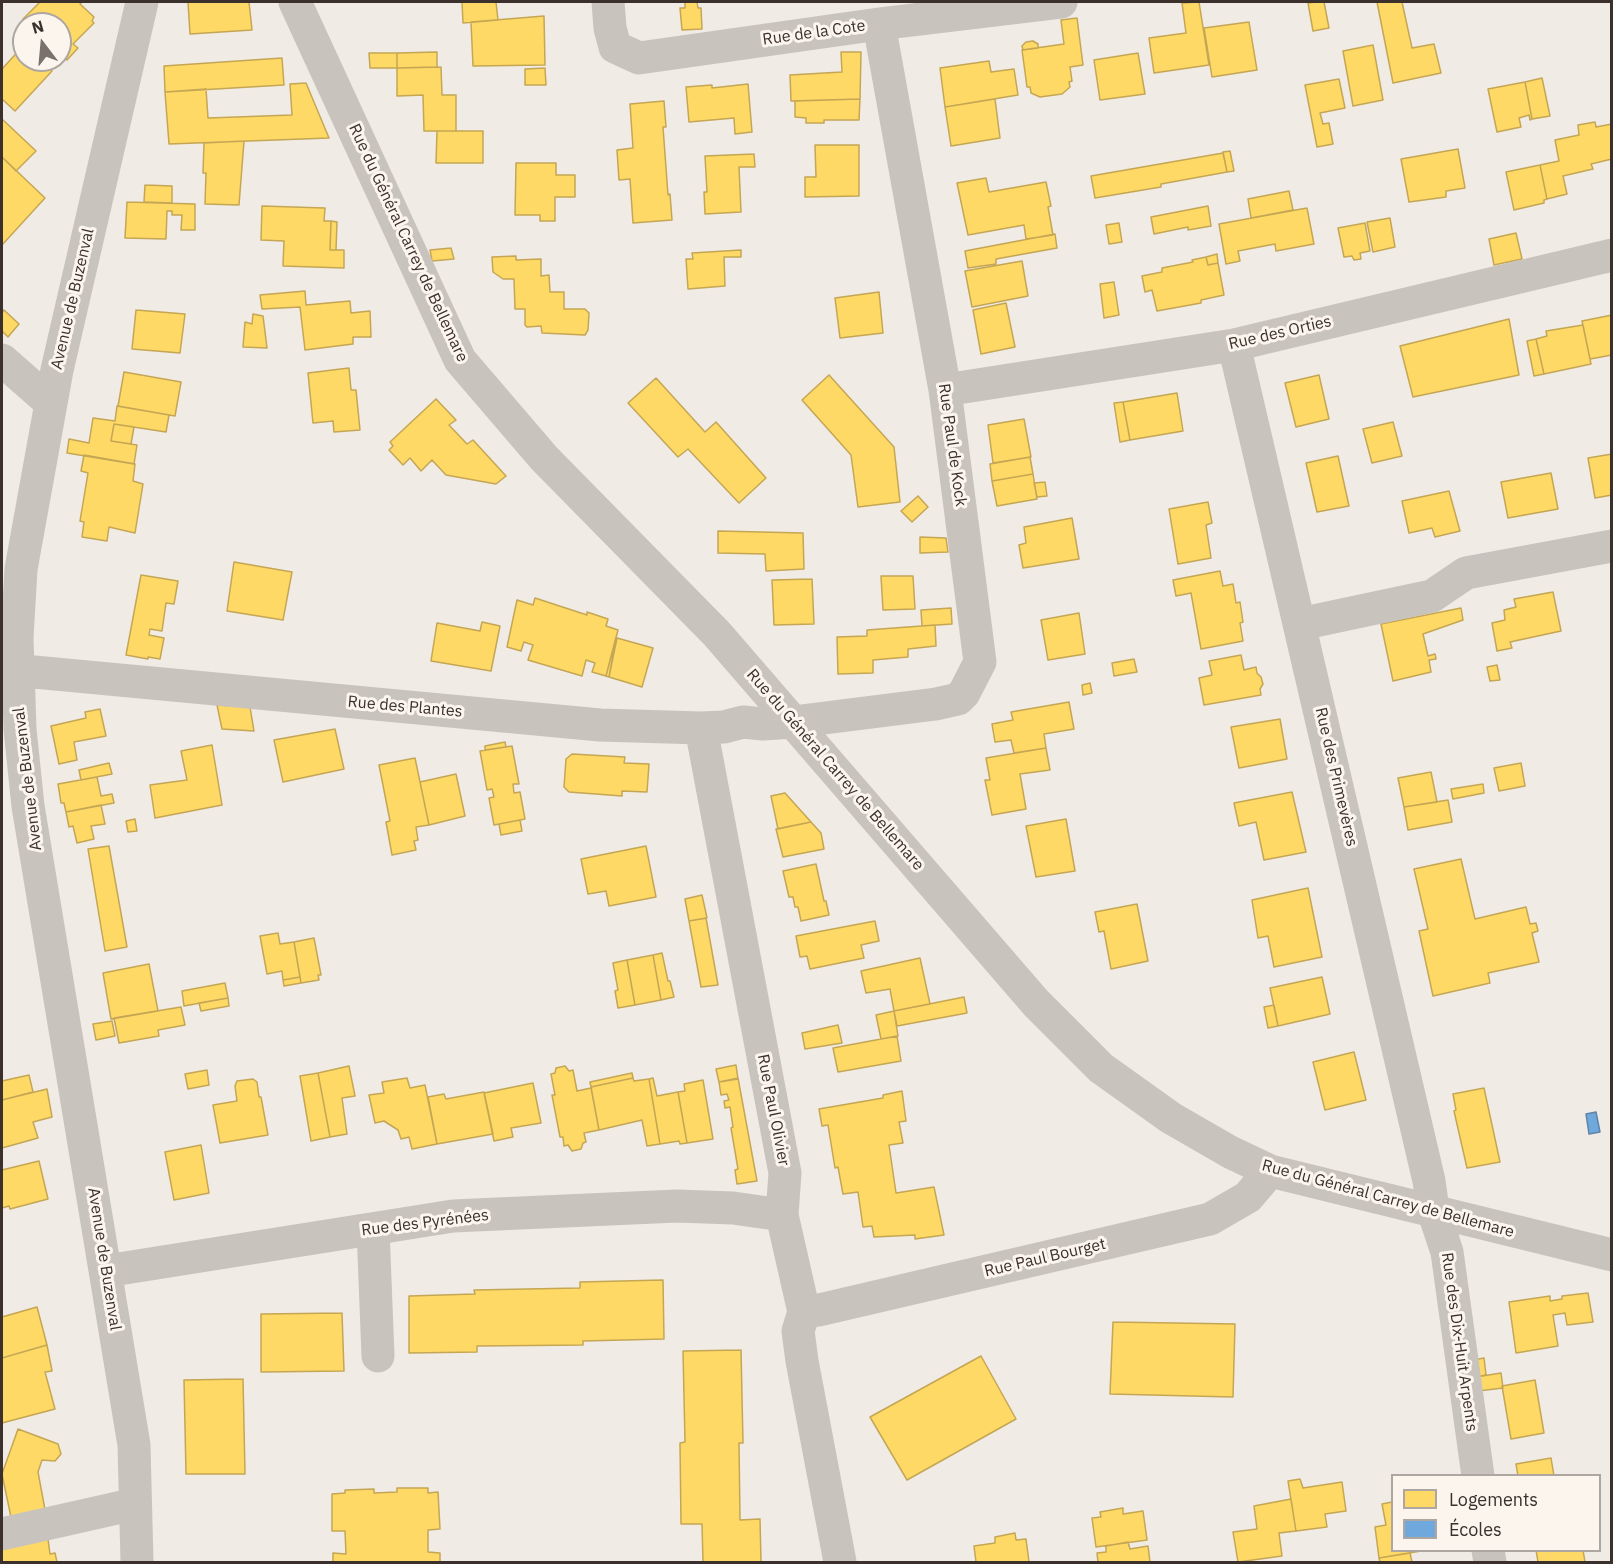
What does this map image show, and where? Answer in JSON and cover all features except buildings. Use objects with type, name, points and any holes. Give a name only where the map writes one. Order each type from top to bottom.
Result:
[{"type":"street","name":"Avenue de Buzenval","points":[[137,1563],[134,1445],[28,806],[20,729],[9,669],[17,638],[21,569],[57,370],[142,2]]},
{"type":"street","name":"Rue du Général Carrey de Bellemare","points":[[295,2],[460,360],[544,458],[717,634],[1036,1003],[1101,1068],[1171,1118],[1270,1172],[1611,1255]]},
{"type":"street","name":"Rue de la Cote","points":[[608,2],[610,28],[615,47],[639,57],[1061,2]]},
{"type":"street","name":"Rue Paul de Kock","points":[[793,722],[936,704],[958,699],[964,693],[980,662],[945,390],[879,24]]},
{"type":"street","name":"Rue des Orties","points":[[945,390],[1234,345],[1611,255]]},
{"type":"street","name":"Rue des Primevères","points":[[1234,345],[1429,1181],[1433,1210]]},
{"type":"street","points":[[2,360],[51,403]]},
{"type":"street","points":[[1300,624],[1432,596],[1466,573],[1611,546]]},
{"type":"street","name":"Rue des Plantes","points":[[9,669],[600,725],[701,728],[724,727],[743,722],[763,724],[793,722]]},
{"type":"street","name":"Rue Paul Olivier","points":[[701,728],[785,1173],[782,1215],[804,1312],[798,1331],[802,1361],[840,1563]]},
{"type":"street","name":"Rue Paul Bourget","points":[[804,1312],[1210,1219],[1248,1197],[1270,1172]]},
{"type":"street","name":"Rue des Pyrénées","points":[[106,1271],[453,1216],[677,1206],[733,1208],[782,1215]]},
{"type":"street","name":"Rue des Dix-Huit Arpents","points":[[1433,1210],[1447,1252],[1478,1474]]},
{"type":"street","points":[[373,1229],[378,1356]]},
{"type":"street","points":[[2,1534],[135,1504]]}]
